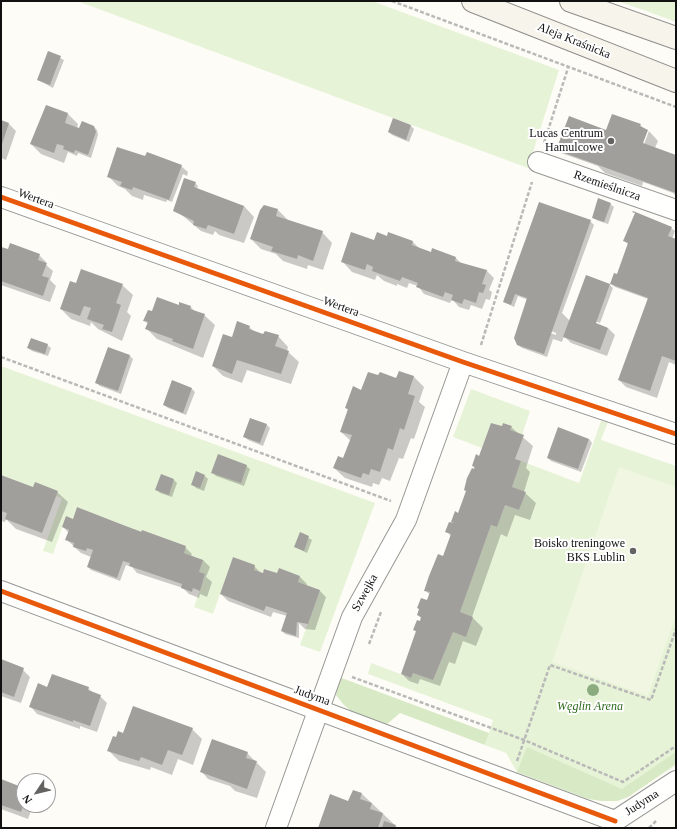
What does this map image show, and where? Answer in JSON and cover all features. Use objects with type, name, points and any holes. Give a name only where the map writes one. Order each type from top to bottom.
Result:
[{"type":"main road","name":"Aleja Kraśnicka","points":[[473,1],[676,81]]},
{"type":"main road","points":[[571,1],[676,38]]},
{"type":"street","name":"Rzemieślnicza","points":[[538,162],[676,210]]},
{"type":"street","name":"Wertera","points":[[1,197],[463,362],[676,434]]},
{"type":"street","name":"Szwejka","points":[[276,828],[352,617],[406,520],[463,362]]},
{"type":"street","name":"Judyma","points":[[1,591],[319,709],[614,824],[676,781]]},
{"type":"path","points":[[392,1],[568,68],[676,107]]},
{"type":"path","points":[[481,348],[568,68]]},
{"type":"path","points":[[1,357],[392,502]]},
{"type":"path","points":[[369,644],[383,607]]},
{"type":"path","points":[[514,767],[550,665],[651,700],[676,629]]},
{"type":"path","points":[[332,670],[524,740],[623,782],[676,746]]},
{"type":"green space","points":[[77,1],[372,1],[559,70],[528,168]]},
{"type":"green space","points":[[617,1],[676,1],[676,22],[649,12]]},
{"type":"green space","points":[[1,366],[375,503],[320,652],[300,645],[320,590],[298,582],[300,576],[279,569],[277,573],[265,569],[263,573],[254,570],[254,565],[233,557],[213,614],[194,607],[205,575],[199,572],[203,560],[184,553],[142,530],[141,532],[77,507],[73,519],[66,517],[53,554],[43,551],[62,498],[56,496],[58,491],[35,483],[33,487],[1,475]]},
{"type":"green space","points":[[471,389],[530,411],[522,435],[510,430],[512,426],[503,423],[502,426],[491,423],[482,448],[453,437]]},
{"type":"green space","name":"Węglin Arena","points":[[601,421],[608,422],[601,440],[676,466],[676,765],[628,797],[617,801],[589,799],[517,772],[506,753],[485,745],[493,720],[368,674],[371,663],[411,678],[413,673],[433,680],[453,632],[466,637],[473,617],[460,612],[491,525],[497,527],[505,505],[519,510],[526,492],[512,487],[521,461],[579,483]]},
{"type":"green space","name":"Boisko treningowe BKS Lublin","points":[[619,467],[676,487],[676,615],[648,696],[552,662]]},
{"type":"green space","points":[[339,677],[489,733],[485,745],[400,713],[386,725],[351,711],[336,695]]},
{"type":"green space","points":[[527,747],[622,789],[676,752],[676,764],[628,797],[617,801],[601,801],[589,799],[517,772]]},
{"type":"building","points":[[48,51],[61,56],[50,85],[37,80]]},
{"type":"building","points":[[46,105],[68,113],[65,123],[79,128],[82,121],[94,126],[96,132],[88,155],[75,150],[74,153],[63,149],[64,146],[57,144],[54,153],[30,144]]},
{"type":"building","points":[[612,114],[641,124],[640,126],[648,130],[643,143],[676,155],[676,193],[556,150],[569,116],[606,130]]},
{"type":"building","points":[[393,118],[411,125],[406,140],[388,132]]},
{"type":"building","points":[[1,120],[9,123],[1,147]]},
{"type":"building","points":[[117,147],[145,156],[147,152],[182,165],[169,200],[133,187],[132,190],[120,186],[122,182],[107,177]]},
{"type":"building","points":[[184,178],[196,182],[194,187],[244,206],[234,234],[208,225],[206,229],[193,225],[194,221],[173,211]]},
{"type":"building","points":[[598,198],[611,203],[604,222],[592,218]]},
{"type":"building","points":[[539,202],[591,220],[544,354],[517,345],[514,338],[527,298],[515,294],[511,305],[503,302]]},
{"type":"building","points":[[264,205],[278,209],[276,216],[323,231],[313,261],[298,255],[297,259],[271,251],[273,247],[250,239],[260,210]]},
{"type":"building","points":[[633,211],[672,227],[668,236],[676,239],[676,361],[662,356],[650,391],[618,380],[648,298],[610,284],[614,273],[617,274],[628,243],[623,241],[635,213],[632,212]]},
{"type":"building","points":[[351,232],[374,240],[377,232],[387,236],[388,232],[413,241],[412,245],[431,252],[432,248],[456,257],[455,261],[487,270],[482,284],[486,285],[483,293],[479,292],[476,303],[464,299],[462,304],[451,300],[453,295],[445,292],[443,297],[416,287],[418,283],[402,277],[400,281],[372,271],[373,267],[367,264],[365,270],[341,262]]},
{"type":"building","points":[[10,243],[40,254],[38,260],[47,263],[42,276],[49,278],[43,296],[1,281],[1,247],[8,249]]},
{"type":"building","points":[[81,269],[123,284],[116,303],[121,305],[112,332],[102,329],[104,325],[87,319],[91,308],[84,306],[80,316],[60,309],[70,281],[76,283]]},
{"type":"building","points":[[586,275],[610,284],[596,323],[608,328],[600,350],[563,337]]},
{"type":"building","points":[[157,297],[179,305],[179,302],[191,306],[190,309],[205,314],[193,349],[172,341],[173,339],[145,329],[148,322],[143,321],[148,310],[152,311]]},
{"type":"building","points":[[237,321],[250,326],[249,329],[263,334],[265,331],[279,335],[275,346],[289,351],[281,374],[237,360],[232,374],[212,366],[223,334],[232,337]]},
{"type":"building","points":[[31,338],[48,344],[45,354],[27,348]]},
{"type":"building","points":[[108,347],[130,355],[118,391],[95,383]]},
{"type":"building","points":[[399,371],[414,376],[408,394],[415,396],[404,430],[400,428],[393,450],[388,448],[380,472],[371,469],[369,475],[363,473],[361,478],[333,468],[338,456],[343,458],[352,435],[340,432],[348,409],[345,408],[353,386],[361,390],[368,372],[378,375],[380,372],[396,378]]},
{"type":"building","points":[[172,380],[192,388],[183,413],[163,405]]},
{"type":"building","points":[[250,418],[267,424],[260,443],[243,437]]},
{"type":"building","points":[[491,423],[502,426],[503,423],[512,426],[510,430],[524,435],[515,459],[521,461],[512,487],[526,492],[519,510],[505,505],[497,527],[491,525],[460,612],[473,617],[466,637],[453,632],[433,680],[413,673],[411,678],[401,674],[416,631],[413,630],[417,620],[420,621],[421,617],[417,615],[419,609],[417,608],[421,598],[427,600],[430,592],[424,591],[429,576],[438,554],[443,556],[451,534],[445,532],[449,522],[455,523],[451,522],[455,511],[458,513],[466,491],[464,490],[467,478],[472,468],[474,469],[475,467],[472,466],[476,454],[479,456]]},
{"type":"building","points":[[558,427],[589,439],[578,469],[547,458]]},
{"type":"building","points":[[218,454],[247,465],[241,483],[211,473]]},
{"type":"building","points":[[196,471],[205,475],[200,488],[191,485]]},
{"type":"building","points":[[161,474],[174,479],[169,495],[155,490]]},
{"type":"building","points":[[1,475],[33,487],[35,482],[58,491],[42,533],[5,519],[7,513],[1,511]]},
{"type":"building","points":[[77,507],[141,532],[142,530],[186,546],[184,553],[203,560],[199,572],[205,574],[200,591],[193,588],[192,592],[181,588],[182,584],[129,566],[130,563],[123,561],[117,578],[87,567],[93,550],[87,548],[86,551],[73,547],[74,543],[65,540],[69,530],[62,527],[66,516],[73,519]]},
{"type":"building","points":[[300,532],[309,536],[304,551],[294,547]]},
{"type":"building","points":[[233,557],[255,565],[254,570],[263,573],[264,569],[277,573],[279,568],[300,576],[298,582],[320,590],[308,624],[297,622],[296,636],[281,631],[287,613],[266,606],[264,611],[220,594]]},
{"type":"building","points":[[1,659],[24,668],[14,697],[1,692]]},
{"type":"building","points":[[52,674],[89,687],[88,690],[101,695],[90,726],[73,720],[73,722],[29,707],[38,683],[47,687]]},
{"type":"building","points":[[133,706],[193,728],[182,755],[168,750],[162,765],[141,757],[139,761],[107,751],[113,736],[116,737],[118,731],[123,733]]},
{"type":"building","points":[[212,739],[248,752],[246,758],[257,761],[247,789],[200,772]]},
{"type":"building","points":[[1,779],[16,785],[16,810],[1,805]]},
{"type":"building","points":[[353,790],[362,793],[360,799],[372,803],[370,809],[383,813],[378,828],[318,828],[330,794],[348,801]]},
{"type":"building","points":[[384,821],[396,825],[395,828],[382,828]]},
{"type":"cycle path","points":[[1,197],[463,362],[676,434]]},
{"type":"cycle path","points":[[1,591],[615,821]]},
{"type":"place","name":"Lucas Centrum Hamulcowe","points":[[611,141]]},
{"type":"place","name":"Boisko treningowe BKS Lublin","points":[[633,551]]}]
